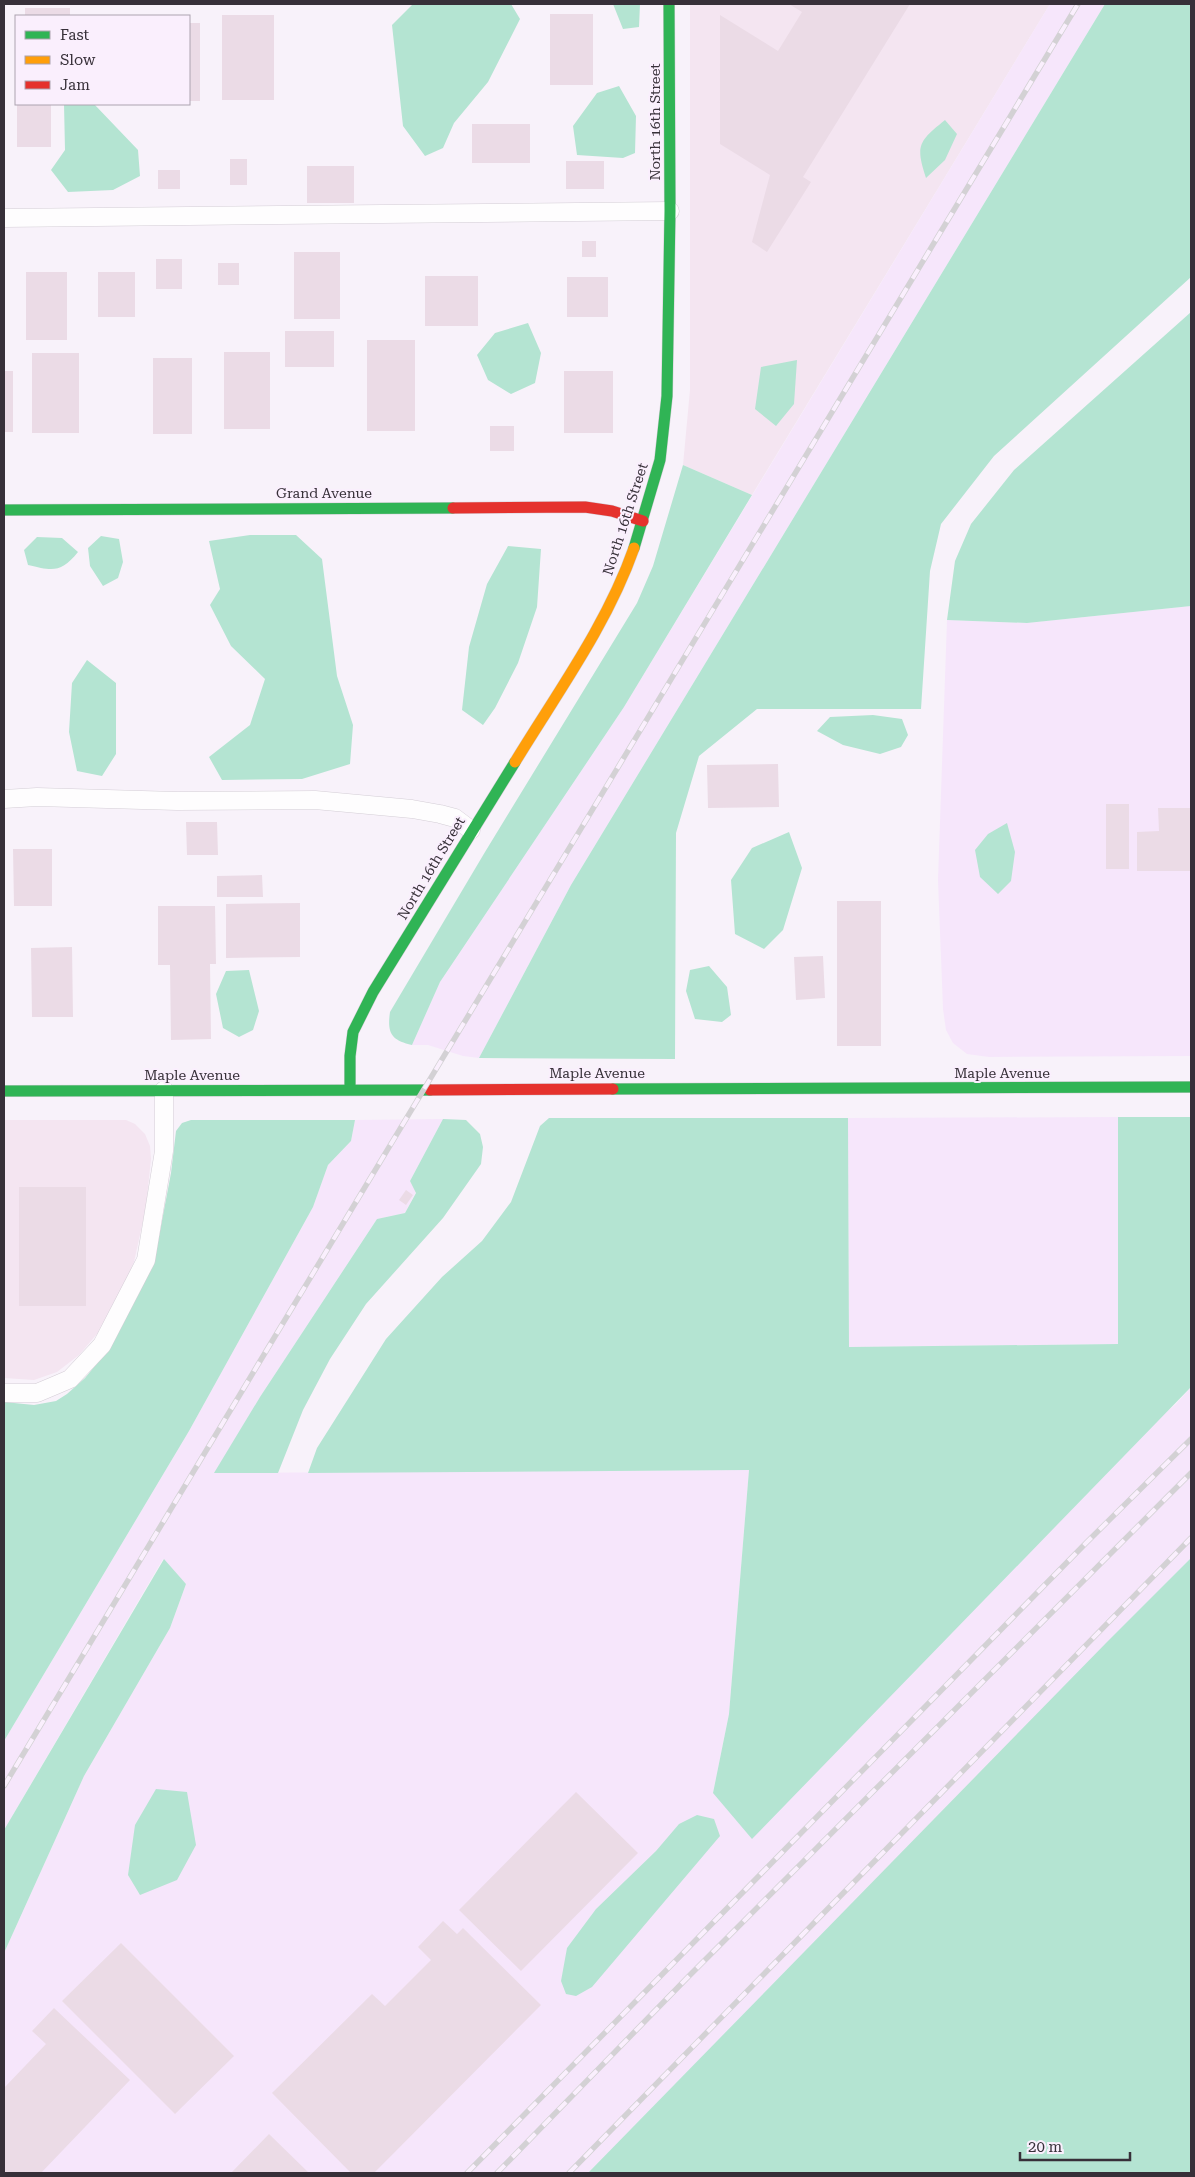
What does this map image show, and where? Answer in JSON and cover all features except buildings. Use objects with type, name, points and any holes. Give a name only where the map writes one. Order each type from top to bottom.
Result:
[{"type":"street","name":"North 16th Street","points":[[350,1090],[350,1056],[353,1032],[373,992],[601,621],[624,575],[643,521],[660,460],[667,396],[670,211],[669,4]]},
{"type":"street","name":"Grand Avenue","points":[[4,510],[585,507],[612,511],[643,521]]},
{"type":"street","name":"Maple Avenue","points":[[4,1091],[1191,1087]]},
{"type":"lane","points":[[4,218],[670,211]]},
{"type":"lane","points":[[4,799],[38,797],[177,801],[315,800],[412,809],[440,814],[455,818],[471,830]]},
{"type":"lane","points":[[4,1393],[37,1393],[56,1385],[70,1378],[102,1346],[146,1260],[164,1151],[164,1090]]},
{"type":"shaded area","points":[[690,4],[1050,4],[752,495],[683,465],[690,390]]},
{"type":"shaded area","points":[[1050,4],[1105,4],[571,885],[479,1058],[463,1056],[428,1045],[412,1045],[440,982],[624,707]]},
{"type":"shaded area","points":[[1191,606],[1191,1056],[989,1057],[967,1054],[953,1043],[946,1030],[943,1009],[938,880],[947,620],[1027,623]]},
{"type":"shaded area","points":[[1118,1117],[1118,1344],[849,1347],[848,1118]]},
{"type":"shaded area","points":[[443,1119],[410,1181],[416,1192],[405,1213],[377,1219],[260,1397],[215,1473],[749,1470],[729,1714],[713,1793],[1176,1404],[1191,1387],[1191,1558],[588,2173],[4,2173],[4,1953],[84,1776],[170,1628],[186,1584],[163,1559],[4,1830],[4,1741],[189,1431],[313,1207],[328,1165],[351,1141],[355,1120]]},
{"type":"shaded area","points":[[4,1120],[126,1120],[135,1124],[145,1134],[150,1146],[151,1159],[146,1207],[134,1262],[109,1320],[79,1355],[57,1372],[34,1380],[4,1378]]},
{"type":"green space","points":[[511,4],[520,19],[488,82],[454,123],[443,148],[425,156],[403,126],[392,25],[412,5]]},
{"type":"green space","points":[[613,4],[640,4],[639,27],[623,29]]},
{"type":"green space","points":[[1105,4],[1191,4],[1191,277],[994,456],[941,524],[930,571],[921,709],[757,709],[699,756],[676,833],[675,1059],[479,1058],[571,885]]},
{"type":"green space","points":[[619,86],[636,116],[635,153],[623,158],[577,155],[573,126],[597,93]]},
{"type":"green space","points":[[64,105],[95,105],[138,150],[140,176],[113,190],[68,192],[51,170],[65,150]]},
{"type":"green space","points":[[945,120],[957,134],[945,160],[926,178],[920,151],[922,144],[930,133]]},
{"type":"green space","points":[[1191,312],[1191,606],[1027,623],[947,620],[955,561],[971,524],[1014,470]]},
{"type":"green space","points":[[528,323],[541,353],[535,383],[511,394],[488,380],[477,355],[495,333]]},
{"type":"green space","points":[[797,360],[794,404],[776,426],[755,409],[761,367]]},
{"type":"green space","points":[[683,465],[752,495],[624,707],[440,982],[412,1045],[399,1041],[390,1030],[390,1012],[637,603],[653,566]]},
{"type":"green space","points":[[250,535],[296,535],[322,559],[337,676],[353,725],[350,764],[302,779],[222,780],[209,757],[250,725],[265,679],[231,646],[210,605],[220,589],[209,541]]},
{"type":"green space","points":[[101,536],[119,539],[123,562],[118,578],[103,586],[90,566],[88,548]]},
{"type":"green space","points":[[37,537],[62,538],[78,552],[67,564],[56,569],[28,565],[24,550]]},
{"type":"green space","points":[[508,546],[541,549],[537,607],[518,663],[495,708],[483,725],[462,710],[469,647],[487,584]]},
{"type":"green space","points":[[87,660],[116,683],[116,754],[102,776],[77,771],[69,732],[72,683]]},
{"type":"green space","points":[[873,715],[902,719],[908,735],[901,747],[880,754],[843,745],[817,731],[830,717]]},
{"type":"green space","points":[[1007,823],[1015,852],[1011,881],[998,894],[980,877],[975,850],[988,834]]},
{"type":"green space","points":[[789,832],[802,868],[783,930],[764,949],[735,934],[731,880],[752,848]]},
{"type":"green space","points":[[709,966],[727,987],[731,1015],[722,1022],[695,1019],[686,991],[690,970]]},
{"type":"green space","points":[[249,970],[259,1011],[253,1030],[239,1037],[223,1028],[216,994],[226,971]]},
{"type":"green space","points":[[1118,1117],[1191,1117],[1191,1387],[752,1839],[713,1793],[729,1714],[749,1470],[308,1473],[317,1448],[386,1339],[442,1277],[482,1241],[511,1202],[540,1126],[549,1118],[848,1118],[849,1347],[1118,1344]]},
{"type":"green space","points":[[443,1119],[466,1120],[480,1134],[483,1147],[481,1164],[443,1218],[366,1304],[330,1359],[303,1410],[278,1473],[214,1473],[260,1397],[377,1219],[405,1213],[416,1193],[410,1181]]},
{"type":"green space","points":[[191,1120],[355,1120],[351,1141],[328,1165],[313,1207],[189,1431],[4,1741],[4,1402],[34,1405],[56,1401],[85,1378],[108,1350],[154,1263],[171,1173],[176,1131],[182,1123]]},
{"type":"green space","points":[[1191,1558],[1191,2173],[588,2173],[1106,1643]]},
{"type":"green space","points":[[164,1559],[186,1584],[170,1628],[84,1776],[4,1953],[4,1830]]},
{"type":"green space","points":[[156,1789],[187,1792],[196,1845],[177,1880],[140,1895],[128,1875],[135,1825]]},
{"type":"green space","points":[[697,1815],[714,1819],[720,1836],[592,1987],[576,1996],[566,1994],[561,1981],[567,1948],[596,1909],[656,1851],[679,1824]]},
{"type":"railway","points":[[4,1786],[1078,4]]},
{"type":"railway","points":[[467,2173],[1086,1543],[1191,1439]]},
{"type":"railway","points":[[497,2173],[688,1977],[1191,1473]]},
{"type":"railway","points":[[569,2173],[1191,1538]]},
{"type":"traffic: fast","points":[[634,548],[660,460],[667,396],[670,211],[669,4]]},
{"type":"traffic: fast","points":[[4,510],[453,508]]},
{"type":"traffic: fast","points":[[350,1090],[350,1056],[353,1032],[373,992],[515,762]]},
{"type":"traffic: fast","points":[[613,1089],[1191,1087]]},
{"type":"traffic: fast","points":[[4,1091],[430,1090]]},
{"type":"traffic: slow","points":[[515,762],[596,631],[623,576],[634,548]]},
{"type":"traffic: jam","points":[[453,508],[585,507],[612,511],[643,521]]},
{"type":"traffic: jam","points":[[430,1090],[613,1089]]}]
